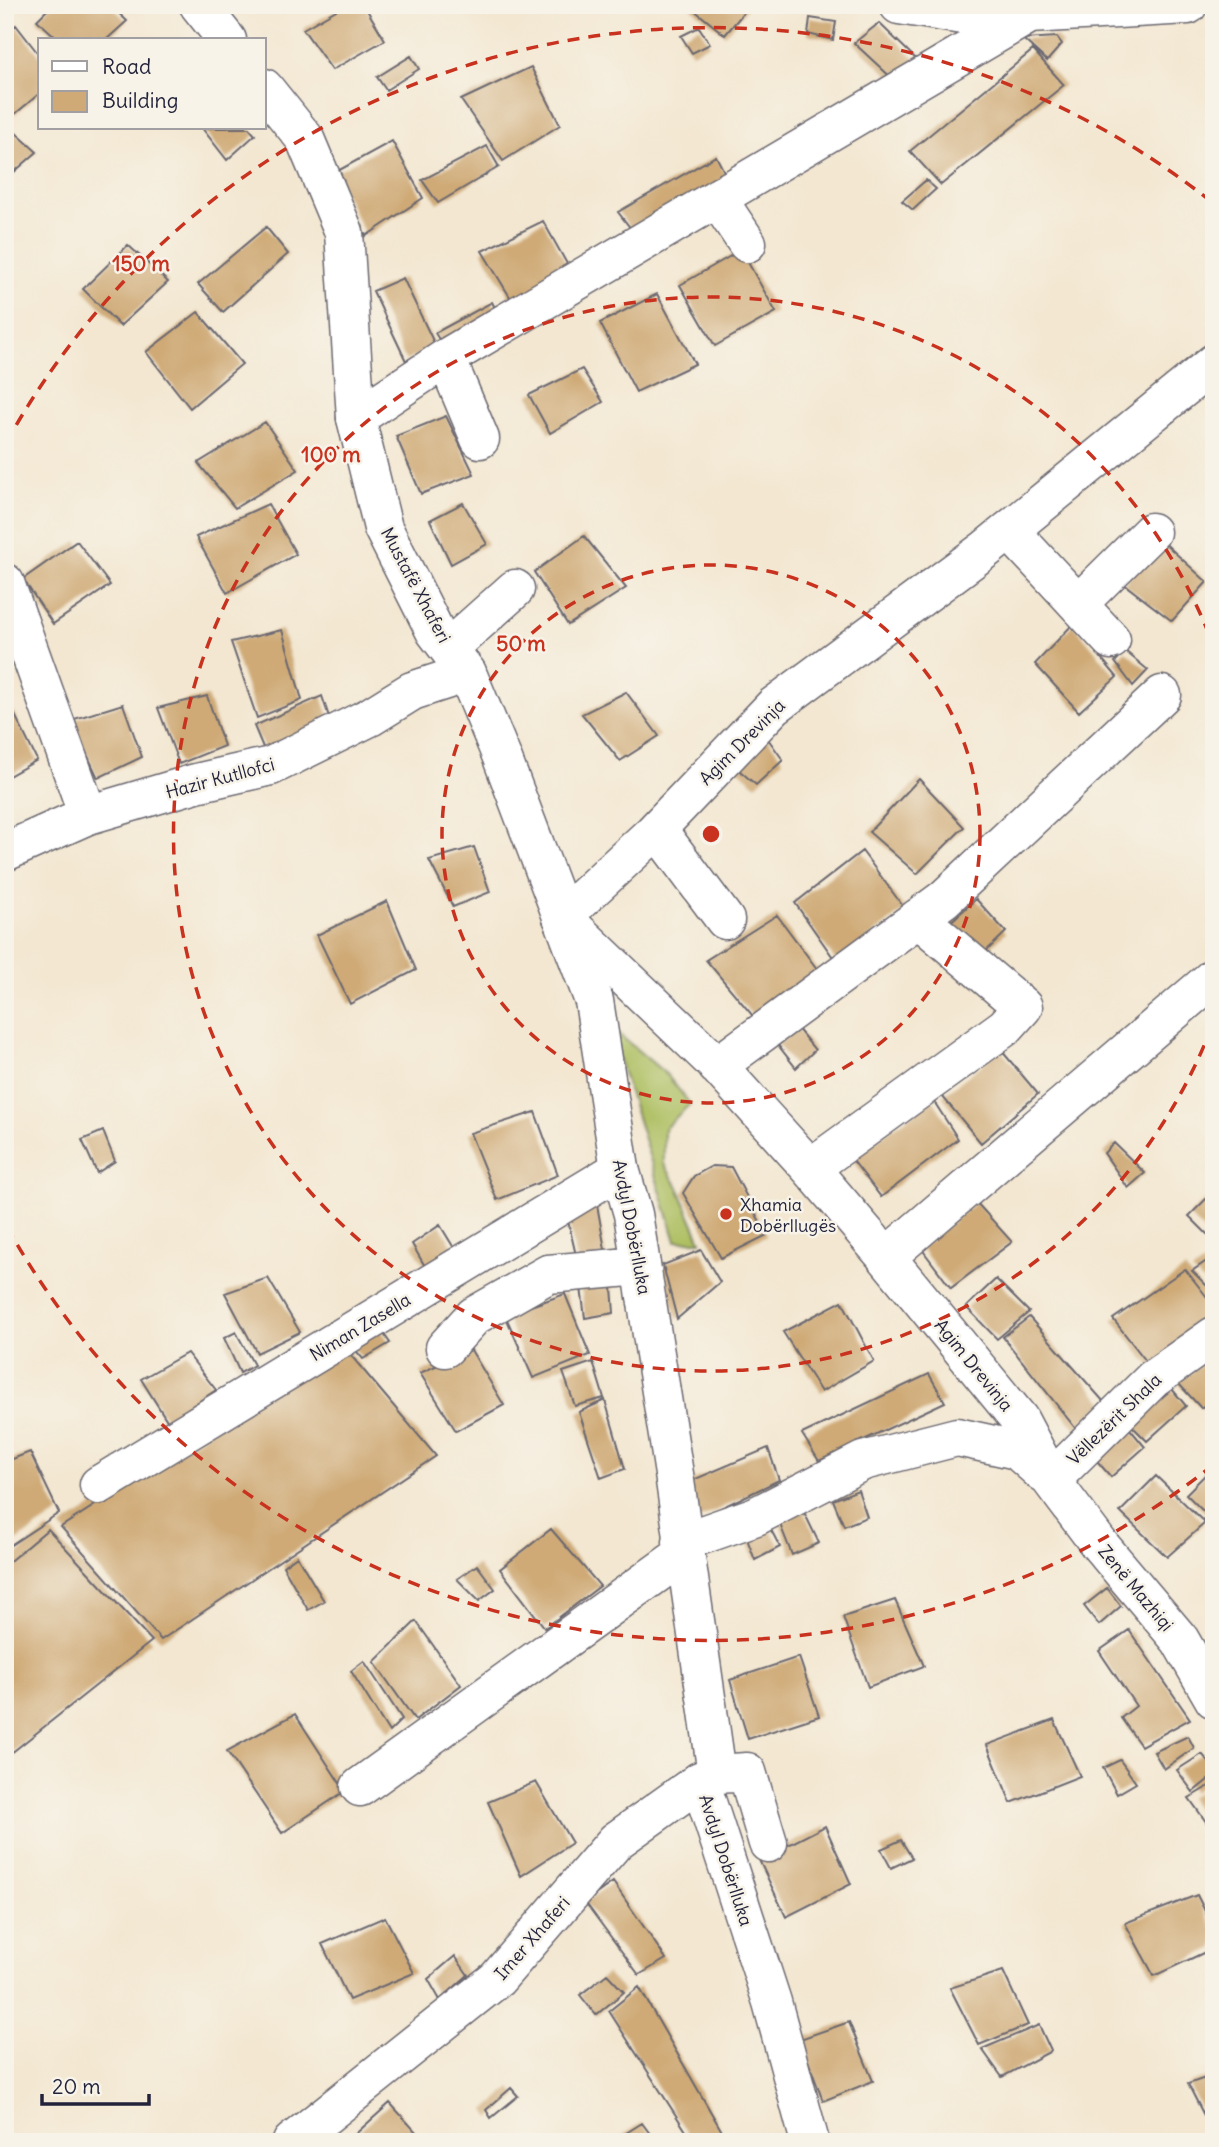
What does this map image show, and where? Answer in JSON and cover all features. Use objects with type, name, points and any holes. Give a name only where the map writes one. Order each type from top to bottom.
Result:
[{"type":"street","points":[[199,5],[225,38]]},
{"type":"street","points":[[899,5],[975,17],[1184,6]]},
{"type":"street","points":[[356,418],[446,358],[1028,15]]},
{"type":"street","name":"Mustafë Xhaferi","points":[[266,90],[305,139],[344,232],[356,418],[383,528],[435,631],[458,660],[501,755],[562,917]]},
{"type":"street","points":[[717,198],[747,243]]},
{"type":"street","points":[[446,358],[480,439]]},
{"type":"street","name":"Agim Drevinja","points":[[1051,1480],[1018,1419],[810,1168],[718,1066],[562,917],[657,829],[774,706],[1009,530],[1214,363]]},
{"type":"street","points":[[1009,530],[1111,640]]},
{"type":"street","points":[[1078,604],[1151,532]]},
{"type":"street","points":[[5,583],[88,816]]},
{"type":"street","points":[[458,660],[515,589]]},
{"type":"street","name":"Hazir Kutllofci","points":[[5,852],[88,816],[196,783],[271,766],[370,717],[458,660]]},
{"type":"street","points":[[718,1066],[944,899],[1162,695]]},
{"type":"street","points":[[657,829],[725,920]]},
{"type":"street","name":"Avdyl Dobërlluka","points":[[562,917],[594,1001],[620,1169],[632,1214],[641,1266],[684,1547],[708,1777],[772,2002],[806,2137]]},
{"type":"street","points":[[810,1168],[1005,1027],[1023,1007],[918,918]]},
{"type":"street","points":[[886,1257],[1214,977]]},
{"type":"street","name":"Niman Zasella","points":[[99,1485],[620,1169]]},
{"type":"street","points":[[445,1348],[474,1317],[548,1274],[641,1266]]},
{"type":"street","name":"Vëllezërit Shala","points":[[1051,1480],[1153,1379],[1214,1336]]},
{"type":"street","points":[[360,1787],[684,1547],[756,1516],[863,1461],[957,1437],[1017,1450],[1051,1480]]},
{"type":"street","name":"Zenë Mazhiqi","points":[[1051,1480],[1099,1544],[1180,1640],[1214,1699]]},
{"type":"street","points":[[708,1777],[747,1772],[768,1843]]},
{"type":"street","name":"Imer Xhaferi","points":[[292,2142],[498,1979],[616,1841],[708,1777]]},
{"type":"green space","points":[[608,1025],[667,1075],[690,1104],[664,1129],[664,1164],[678,1187],[701,1241],[676,1241]]},
{"type":"building","points":[[52,5],[110,5],[127,21],[108,38],[57,38],[37,20]]},
{"type":"building","points":[[345,5],[364,5],[385,40],[332,70],[303,29]]},
{"type":"building","points":[[688,5],[750,5],[725,35]]},
{"type":"building","points":[[810,18],[836,22],[833,40],[808,34]]},
{"type":"building","points":[[879,23],[916,59],[895,81],[854,43]]},
{"type":"building","points":[[16,25],[38,53],[38,95],[15,114],[5,102],[5,34]]},
{"type":"building","points":[[699,27],[710,44],[692,53],[681,36]]},
{"type":"building","points":[[1057,37],[1062,44],[1047,61],[1023,39]]},
{"type":"building","points":[[1033,50],[1064,85],[941,185],[910,151]]},
{"type":"building","points":[[411,56],[419,69],[386,90],[377,77]]},
{"type":"building","points":[[531,67],[560,125],[503,161],[461,100]]},
{"type":"building","points":[[5,123],[37,152],[5,180]]},
{"type":"building","points":[[204,130],[251,130],[255,135],[227,160]]},
{"type":"building","points":[[392,141],[423,198],[366,236],[334,173]]},
{"type":"building","points":[[487,146],[499,167],[438,203],[422,180]]},
{"type":"building","points":[[716,156],[731,185],[635,234],[618,212]]},
{"type":"building","points":[[926,180],[936,189],[913,210],[902,201]]},
{"type":"building","points":[[543,221],[571,271],[513,302],[482,251]]},
{"type":"building","points":[[266,227],[288,254],[223,312],[198,284]]},
{"type":"building","points":[[128,245],[168,282],[120,326],[83,289]]},
{"type":"building","points":[[741,250],[776,312],[715,346],[680,285]]},
{"type":"building","points":[[403,278],[435,345],[406,361],[373,291]]},
{"type":"building","points":[[657,294],[695,364],[636,392],[600,323]]},
{"type":"building","points":[[492,302],[502,322],[446,351],[435,333]]},
{"type":"building","points":[[198,312],[242,364],[190,408],[146,352]]},
{"type":"building","points":[[582,369],[603,402],[550,433],[529,395]]},
{"type":"building","points":[[446,416],[474,474],[421,494],[396,436]]},
{"type":"building","points":[[265,422],[298,470],[235,508],[198,463]]},
{"type":"building","points":[[463,503],[487,544],[451,564],[430,520]]},
{"type":"building","points":[[268,504],[296,554],[227,593],[196,537]]},
{"type":"building","points":[[584,536],[626,588],[568,625],[534,572]]},
{"type":"building","points":[[1160,539],[1207,582],[1172,621],[1124,584]]},
{"type":"building","points":[[77,541],[110,585],[53,624],[23,579]]},
{"type":"building","points":[[1073,624],[1117,677],[1079,712],[1035,664]]},
{"type":"building","points":[[282,630],[302,700],[257,718],[231,642]]},
{"type":"building","points":[[1125,651],[1148,670],[1133,686],[1115,662]]},
{"type":"building","points":[[626,692],[659,736],[620,761],[582,714]]},
{"type":"building","points":[[207,696],[224,746],[179,764],[158,708]]},
{"type":"building","points":[[322,696],[330,720],[264,750],[254,726]]},
{"type":"building","points":[[123,704],[142,757],[98,778],[71,720]]},
{"type":"building","points":[[13,711],[37,760],[5,778],[5,716]]},
{"type":"building","points":[[766,736],[783,760],[756,785],[731,763]]},
{"type":"building","points":[[919,779],[964,827],[917,874],[869,832]]},
{"type":"building","points":[[474,847],[490,892],[453,907],[429,860]]},
{"type":"building","points":[[862,851],[905,909],[837,963],[795,903]]},
{"type":"building","points":[[976,899],[1006,932],[977,960],[945,927]]},
{"type":"building","points":[[387,901],[416,970],[350,1004],[317,935]]},
{"type":"building","points":[[777,915],[820,973],[757,1021],[706,960]]},
{"type":"building","points":[[797,1028],[815,1050],[796,1068],[778,1045]]},
{"type":"building","points":[[1001,1050],[1038,1094],[981,1143],[942,1096]]},
{"type":"building","points":[[933,1100],[958,1139],[881,1197],[851,1158]]},
{"type":"building","points":[[535,1112],[558,1175],[497,1200],[470,1133]]},
{"type":"building","points":[[103,1131],[115,1161],[97,1173],[82,1140]]},
{"type":"building","points":[[1114,1143],[1145,1173],[1128,1188],[1104,1153]]},
{"type":"building","name":"Xhamia Dobërllugës","points":[[712,1166],[731,1167],[767,1235],[721,1258],[683,1193],[694,1176]]},
{"type":"building","points":[[1214,1191],[1214,1241],[1189,1216]]},
{"type":"building","points":[[596,1199],[606,1255],[578,1264],[565,1208]]},
{"type":"building","points":[[976,1202],[1012,1242],[951,1288],[921,1248]]},
{"type":"building","points":[[440,1225],[454,1248],[426,1268],[412,1244]]},
{"type":"building","points":[[701,1250],[720,1282],[677,1319],[663,1265]]},
{"type":"building","points":[[1214,1256],[1214,1293],[1192,1271]]},
{"type":"building","points":[[1185,1269],[1214,1306],[1214,1321],[1154,1371],[1113,1319]]},
{"type":"building","points":[[611,1275],[614,1313],[585,1318],[580,1280]]},
{"type":"building","points":[[268,1278],[300,1332],[257,1353],[225,1293]]},
{"type":"building","points":[[996,1279],[1029,1312],[997,1339],[966,1307]]},
{"type":"building","points":[[565,1294],[590,1355],[533,1378],[505,1315]]},
{"type":"building","points":[[842,1301],[874,1361],[821,1392],[783,1332]]},
{"type":"building","points":[[1029,1317],[1104,1402],[1076,1429],[1003,1337]]},
{"type":"building","points":[[379,1327],[390,1343],[363,1359],[351,1345]]},
{"type":"building","points":[[236,1332],[254,1365],[240,1373],[224,1338]]},
{"type":"building","points":[[343,1346],[436,1456],[161,1640],[61,1527]]},
{"type":"building","points":[[471,1350],[504,1405],[456,1431],[420,1373]]},
{"type":"building","points":[[187,1353],[216,1390],[168,1422],[141,1379]]},
{"type":"building","points":[[1214,1355],[1214,1397],[1201,1408],[1178,1383]]},
{"type":"building","points":[[593,1362],[604,1398],[575,1406],[563,1372]]},
{"type":"building","points":[[929,1374],[945,1402],[819,1461],[802,1434]]},
{"type":"building","points":[[1172,1389],[1186,1406],[1147,1441],[1129,1423]]},
{"type":"building","points":[[605,1400],[625,1469],[601,1478],[579,1412]]},
{"type":"building","points":[[1125,1423],[1145,1447],[1111,1477],[1091,1454]]},
{"type":"building","points":[[768,1448],[779,1480],[696,1520],[686,1483]]},
{"type":"building","points":[[30,1452],[59,1513],[9,1546],[5,1539],[5,1462]]},
{"type":"building","points":[[1214,1466],[1214,1515],[1211,1519],[1186,1494]]},
{"type":"building","points":[[1156,1476],[1205,1523],[1167,1557],[1120,1512]]},
{"type":"building","points":[[858,1490],[867,1517],[844,1526],[833,1500]]},
{"type":"building","points":[[803,1510],[819,1543],[792,1555],[778,1519]]},
{"type":"building","points":[[770,1528],[780,1547],[755,1560],[746,1536]]},
{"type":"building","points":[[48,1529],[152,1641],[5,1758],[5,1565]]},
{"type":"building","points":[[551,1529],[600,1586],[545,1628],[500,1569]]},
{"type":"building","points":[[297,1556],[324,1601],[308,1610],[283,1566]]},
{"type":"building","points":[[477,1565],[495,1589],[479,1601],[457,1579]]},
{"type":"building","points":[[1107,1588],[1121,1606],[1099,1625],[1084,1606]]},
{"type":"building","points":[[895,1600],[924,1666],[868,1687],[843,1617]]},
{"type":"building","points":[[416,1621],[461,1685],[415,1720],[374,1662]]},
{"type":"building","points":[[1129,1630],[1190,1719],[1141,1746],[1121,1718],[1136,1706],[1099,1651]]},
{"type":"building","points":[[799,1657],[819,1716],[748,1739],[730,1680]]},
{"type":"building","points":[[364,1661],[402,1719],[389,1732],[351,1671]]},
{"type":"building","points":[[295,1714],[345,1791],[282,1833],[227,1751]]},
{"type":"building","points":[[1054,1720],[1080,1776],[1011,1803],[987,1745]]},
{"type":"building","points":[[1188,1736],[1194,1748],[1164,1769],[1154,1752]]},
{"type":"building","points":[[1202,1754],[1214,1768],[1214,1775],[1193,1792],[1177,1770]]},
{"type":"building","points":[[1120,1760],[1136,1783],[1117,1794],[1103,1768]]},
{"type":"building","points":[[536,1782],[572,1843],[521,1876],[488,1802]]},
{"type":"building","points":[[1214,1783],[1214,1833],[1189,1798]]},
{"type":"building","points":[[825,1826],[851,1884],[786,1917],[759,1860]]},
{"type":"building","points":[[901,1840],[912,1858],[891,1868],[881,1849]]},
{"type":"building","points":[[613,1882],[666,1959],[639,1975],[585,1902]]},
{"type":"building","points":[[1197,1895],[1214,1929],[1214,1948],[1154,1976],[1125,1923]]},
{"type":"building","points":[[385,1917],[414,1973],[349,2000],[322,1944]]},
{"type":"building","points":[[455,1956],[468,1975],[440,2000],[428,1979]]},
{"type":"building","points":[[1003,1971],[1028,2025],[979,2045],[950,1988]]},
{"type":"building","points":[[607,1974],[624,1992],[596,2015],[580,1995]]},
{"type":"building","points":[[639,1987],[728,2142],[693,2142],[609,2011]]},
{"type":"building","points":[[849,2022],[873,2081],[823,2101],[800,2039]]},
{"type":"building","points":[[1039,2025],[1051,2051],[1002,2077],[982,2049]]},
{"type":"building","points":[[1214,2075],[1214,2135],[1188,2084]]},
{"type":"building","points":[[511,2088],[518,2096],[491,2118],[486,2110]]},
{"type":"building","points":[[390,2103],[425,2142],[352,2142],[350,2139]]},
{"type":"building","points":[[642,2123],[656,2142],[612,2142]]},
{"type":"place","name":"Xhamia Dobërllugës","points":[[726,1214]]}]
